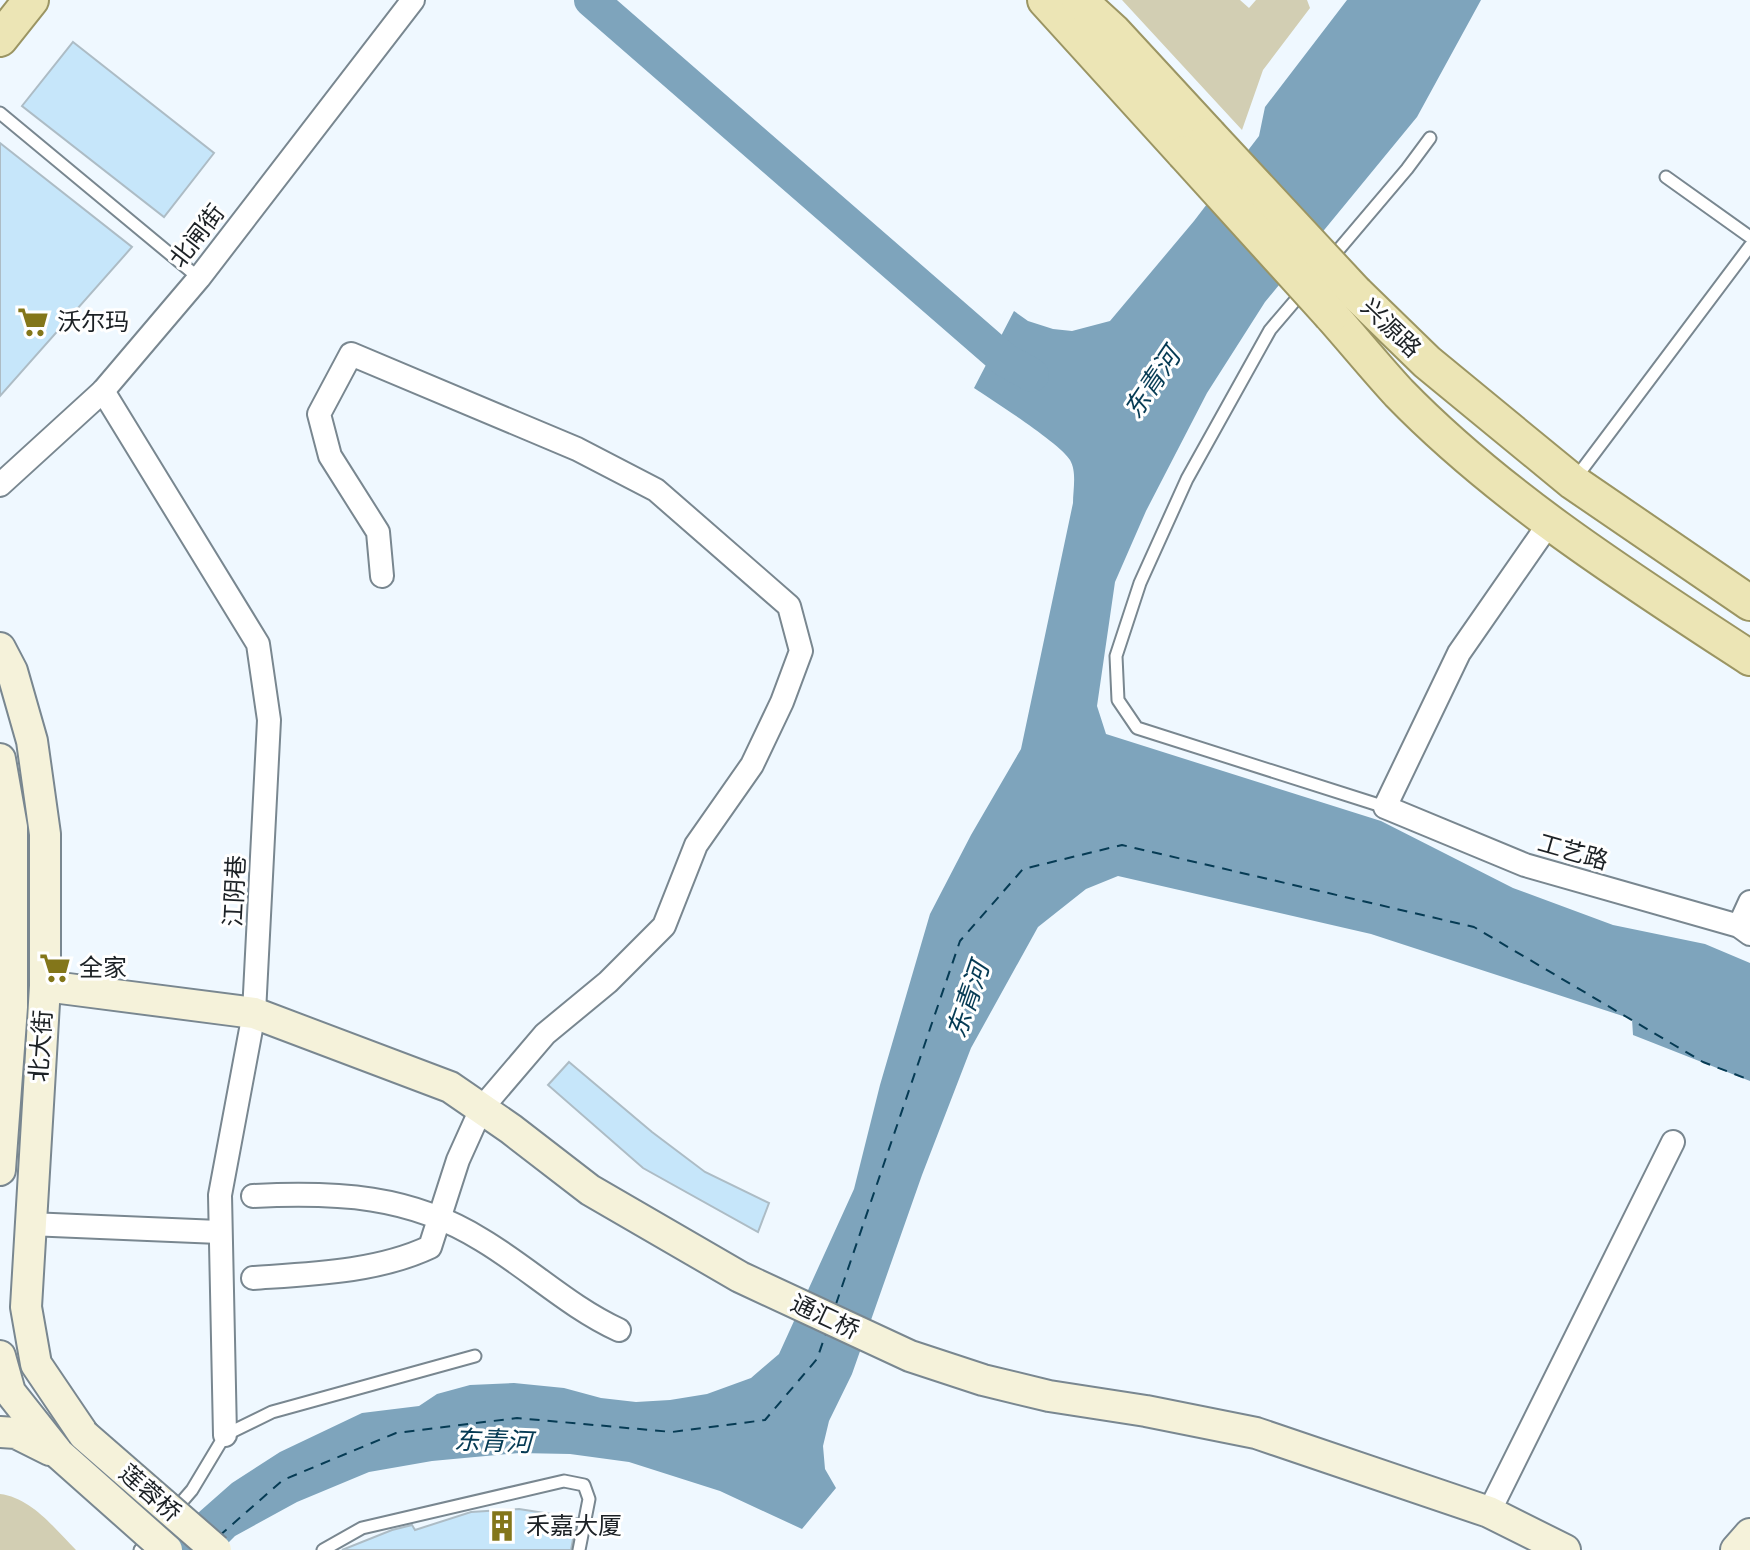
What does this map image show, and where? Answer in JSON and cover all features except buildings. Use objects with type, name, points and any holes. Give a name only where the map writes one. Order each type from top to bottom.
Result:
[{"type":"main road","points":[[0,39],[31,0]]},
{"type":"main road","points":[[1045,0],[1197,144],[1344,304]]},
{"type":"main road","points":[[1079,0],[1113,31],[1197,144]]},
{"type":"main road","name":"兴源路","points":[[1344,304],[1427,362],[1573,482],[1750,603]]},
{"type":"main road","name":"兴源路","points":[[1344,304],[1400,394],[1470,458],[1550,522],[1750,658]]},
{"type":"street","name":"北闸街","points":[[0,485],[103,391],[199,278],[413,0]]},
{"type":"street","points":[[253,1278],[306,1275],[403,1260],[430,1247],[458,1160],[481,1109],[545,1034],[608,982],[664,926],[696,845],[752,765],[782,702],[801,651],[789,606],[656,490],[577,449],[351,354],[319,414],[330,456],[378,532],[382,576]]},
{"type":"street","name":"江阴巷","points":[[103,391],[258,644],[269,720],[254,1013],[220,1195],[225,1435]]},
{"type":"street","points":[[1385,807],[1459,653],[1550,522]]},
{"type":"street","name":"北大街","points":[[0,648],[12,671],[32,741],[45,834],[45,986],[26,1307],[36,1364],[84,1435]]},
{"type":"street","name":"北大街","points":[[0,759],[12,827],[12,977],[0,1170]]},
{"type":"street","name":"工艺路","points":[[1385,807],[1525,865],[1745,930]]},
{"type":"street","points":[[1745,930],[1750,902]]},
{"type":"street","name":"通汇桥","points":[[45,986],[254,1013],[450,1087],[590,1190],[740,1277],[910,1356],[983,1380],[1049,1396],[1256,1433],[1489,1512],[1565,1550]]},
{"type":"street","points":[[1489,1512],[1673,1142]]},
{"type":"street","points":[[253,1196],[378,1199],[440,1216],[484,1241],[592,1318],[619,1330]]},
{"type":"street","points":[[29,1224],[219,1232]]},
{"type":"street","points":[[0,1356],[5,1397],[59,1454]]},
{"type":"street","points":[[5,1397],[36,1364]]},
{"type":"street","points":[[0,1432],[16,1433],[59,1454]]},
{"type":"street","name":"莲蓉桥","points":[[84,1435],[216,1550]]},
{"type":"street","name":"莲蓉桥","points":[[59,1454],[167,1550]]},
{"type":"street","points":[[1736,1550],[1750,1534]]},
{"type":"lane","points":[[0,113],[199,278]]},
{"type":"lane","points":[[1385,807],[1137,728],[1118,700],[1116,656],[1140,583],[1187,479],[1270,330],[1430,138]]},
{"type":"lane","points":[[1666,177],[1750,237]]},
{"type":"lane","points":[[1573,482],[1750,246]]},
{"type":"lane","points":[[140,1550],[192,1490],[225,1435],[272,1412],[475,1356]]},
{"type":"lane","points":[[323,1550],[362,1528],[564,1481],[584,1485],[589,1499],[579,1550]]},
{"type":"shaded area","points":[[1122,0],[1240,0],[1249,8],[1256,0],[1307,0],[1310,8],[1263,70],[1242,130]]},
{"type":"shaded area","points":[[0,1494],[33,1508],[76,1550],[0,1550]]},
{"type":"water","name":"东青河","points":[[1347,0],[1481,0],[1417,117],[1265,302],[1207,393],[1146,511],[1115,582],[1097,706],[1106,734],[1381,821],[1513,888],[1613,925],[1705,944],[1750,963],[1750,1081],[1633,1035],[1632,1019],[1371,934],[1118,876],[1086,889],[1038,927],[971,1048],[922,1175],[852,1374],[829,1421],[823,1446],[825,1469],[836,1488],[802,1529],[720,1491],[629,1462],[570,1454],[519,1453],[432,1461],[369,1472],[297,1502],[235,1536],[221,1550],[156,1550],[232,1483],[280,1452],[362,1413],[419,1406],[437,1394],[470,1385],[514,1383],[564,1388],[601,1398],[636,1402],[670,1400],[707,1394],[751,1378],[779,1354],[854,1189],[880,1085],[930,914],[1021,749],[1073,503],[1073,470],[1064,453],[974,388],[1014,311],[1028,321],[1072,331],[1110,321],[1194,221],[1259,136],[1265,107]]},
{"type":"waterway","points":[[591,0],[1005,360],[1032,375]]},
{"type":"ferry route","points":[[836,1304],[960,941],[1023,869],[1122,845],[1474,927],[1703,1062],[1750,1080]]},
{"type":"ferry route","points":[[219,1536],[283,1480],[396,1433],[517,1418],[672,1432],[765,1420],[817,1359],[826,1333]]},
{"type":"place","name":"沃尔玛","points":[[33,322]]},
{"type":"place","name":"全家","points":[[55,968]]},
{"type":"place","name":"禾嘉大厦","points":[[502,1526]]}]
